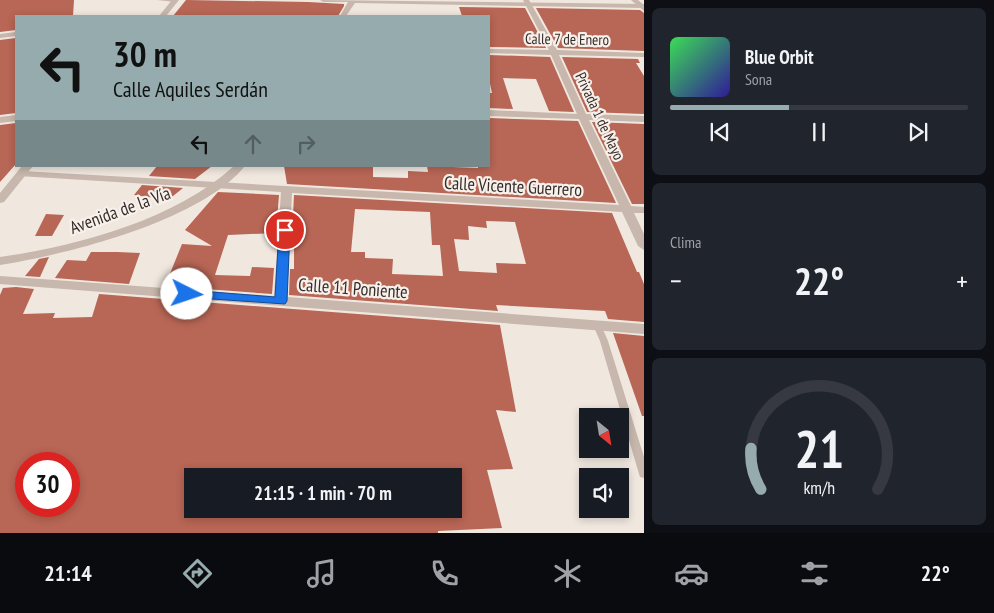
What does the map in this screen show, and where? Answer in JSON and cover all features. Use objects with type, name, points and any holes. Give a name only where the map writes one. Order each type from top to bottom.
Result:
[{"type":"street","points":[[323,0],[527,2],[643,7]]},
{"type":"street","points":[[634,0],[643,7]]},
{"type":"street","points":[[163,15],[175,1]]},
{"type":"street","points":[[343,15],[350,1]]},
{"type":"street","name":"Privada 1 de Mayo","points":[[527,2],[554,52],[644,246]]},
{"type":"street","points":[[0,36],[15,34]]},
{"type":"street","name":"Calle 7 de Enero","points":[[490,51],[644,54]]},
{"type":"street","points":[[0,113],[15,111]]},
{"type":"street","points":[[490,113],[644,119]]},
{"type":"street","points":[[0,120],[15,118]]},
{"type":"street","name":"Avenida de la Vía","points":[[0,261],[66,248],[126,230],[182,207],[220,187],[239,167]]},
{"type":"street","points":[[0,200],[25,170]]},
{"type":"street","name":"Calle Vicente Guerrero","points":[[25,170],[220,187],[644,210]]},
{"type":"street","points":[[280,301],[287,190]]},
{"type":"street","name":"Calle 11 Poniente","points":[[0,280],[644,329]]},
{"type":"lane","points":[[159,0],[175,1]]},
{"type":"lane","points":[[597,325],[604,341],[644,474]]},
{"type":"building","points":[[0,0],[74,0],[73,15],[15,15],[15,30],[0,32]]},
{"type":"building","points":[[186,0],[344,4],[339,15],[174,15]]},
{"type":"building","points":[[459,7],[525,8],[546,48],[490,47],[490,15],[462,15]]},
{"type":"building","points":[[536,8],[640,10],[644,13],[644,51],[558,48]]},
{"type":"building","points":[[15,38],[15,113],[0,115],[0,40]]},
{"type":"building","points":[[490,55],[550,57],[574,112],[549,111],[536,79],[503,78],[513,109],[490,108],[490,93],[492,93],[490,84]]},
{"type":"building","points":[[562,57],[638,59],[640,63],[636,63],[644,76],[644,114],[587,112]]},
{"type":"building","points":[[490,118],[578,121],[616,203],[287,184],[284,167],[373,167],[373,177],[408,178],[408,171],[428,172],[427,167],[490,167]]},
{"type":"building","points":[[592,122],[644,124],[644,204],[632,204]]},
{"type":"building","points":[[15,123],[15,165],[0,182],[0,125]]},
{"type":"building","points":[[156,167],[211,167],[195,179],[149,176]]},
{"type":"building","points":[[142,185],[183,188],[168,200],[134,195]]},
{"type":"building","points":[[218,192],[279,195],[276,233],[228,235],[215,275],[250,276],[252,267],[274,268],[272,294],[165,286],[182,244],[212,246],[185,230]]},
{"type":"building","points":[[294,195],[612,213],[644,284],[644,322],[608,319],[605,311],[496,305],[498,311],[289,295],[290,269],[294,269],[294,236],[292,236]],"holes":[[[355,209],[430,212],[432,245],[440,245],[443,276],[392,274],[393,259],[365,258],[365,252],[351,252]],[[486,221],[515,222],[526,264],[496,263],[497,273],[459,271],[454,239],[469,240],[468,226],[487,228]]]},
{"type":"building","points":[[46,214],[64,215],[52,236],[35,236]]},
{"type":"building","points":[[91,252],[140,253],[129,284],[55,278],[67,260],[86,261]]},
{"type":"building","points":[[49,257],[40,277],[25,276],[39,259]]},
{"type":"building","points":[[3,288],[34,289],[23,314],[55,313],[53,318],[92,317],[99,294],[500,325],[516,412],[496,410],[513,469],[487,470],[502,528],[438,531],[438,533],[0,533],[0,295]]},
{"type":"building","points":[[613,333],[644,336],[644,416],[642,416]]},
{"type":"route","points":[[187,294],[280,301],[285,230]]}]
